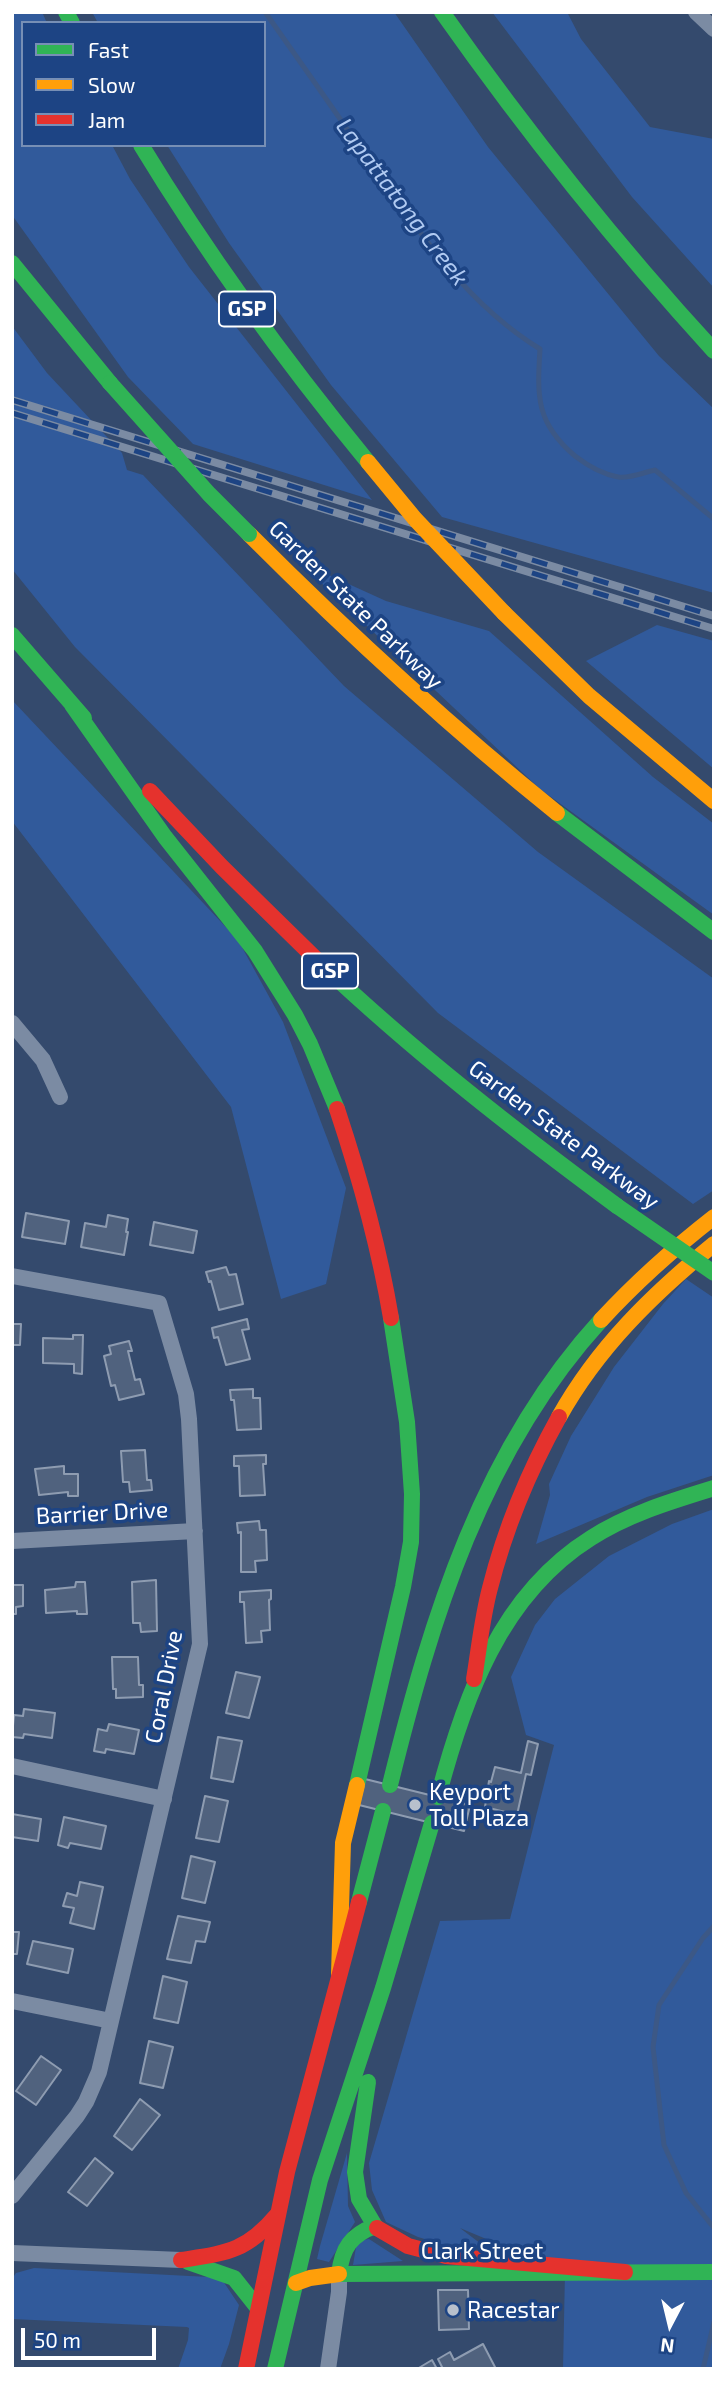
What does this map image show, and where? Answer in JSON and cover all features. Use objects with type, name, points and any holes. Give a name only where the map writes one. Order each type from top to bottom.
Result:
[{"type":"main road","points":[[442,12],[568,183],[714,351]]},
{"type":"main road","name":"GSP","points":[[142,147],[175,203],[248,311],[415,519],[504,613],[589,696],[714,801]]},
{"type":"main road","name":"Garden State Parkway","points":[[12,263],[110,383],[209,494],[378,661],[482,752],[598,847],[714,932]]},
{"type":"main road","name":"Garden State Parkway","points":[[12,635],[72,705],[217,860],[343,983],[452,1080],[617,1206],[714,1273]]},
{"type":"main road","points":[[72,705],[164,837],[211,893],[254,951],[295,1016],[325,1077],[341,1119],[384,1277],[407,1422],[412,1494],[411,1542],[403,1587],[343,1843],[339,1974]]},
{"type":"main road","points":[[390,1785],[417,1682],[453,1568],[479,1507],[514,1443],[555,1377],[597,1323],[664,1256],[714,1217]]},
{"type":"main road","points":[[438,1797],[474,1679],[494,1573],[529,1478],[560,1413],[589,1367],[624,1325],[662,1286],[714,1244]]},
{"type":"main road","points":[[474,1679],[509,1618],[530,1590],[570,1553],[616,1524],[674,1500],[714,1488]]},
{"type":"main road","points":[[243,2369],[277,2215],[383,1811]]},
{"type":"main road","points":[[275,2369],[320,2180],[383,1989],[432,1823]]},
{"type":"main road","points":[[339,2274],[341,2256],[351,2237],[375,2227],[359,2199],[355,2172],[383,1989]]},
{"type":"main road","points":[[181,2260],[240,2249],[265,2231],[277,2215]]},
{"type":"main road","name":"Clark Street","points":[[375,2227],[398,2242],[432,2252],[478,2259],[625,2272]]},
{"type":"main road","points":[[181,2260],[234,2278],[257,2307]]},
{"type":"main road","name":"Clark Street","points":[[296,2283],[339,2274],[713,2272]]},
{"type":"street","points":[[696,12],[714,29]]},
{"type":"street","points":[[12,1023],[43,1060],[60,1097]]},
{"type":"street","name":"Coral Drive","points":[[12,1276],[159,1303],[186,1394],[200,1644],[99,2072],[86,2102],[12,2196]]},
{"type":"street","name":"Barrier Drive","points":[[12,1541],[195,1531]]},
{"type":"street","points":[[12,1766],[164,1799]]},
{"type":"street","points":[[12,2001],[111,2021]]},
{"type":"street","points":[[12,2253],[181,2260]]},
{"type":"street","points":[[328,2369],[339,2274]]},
{"type":"shaded area","points":[[12,12],[42,12],[46,21],[21,21],[21,147],[113,147],[130,179],[189,267],[372,500],[193,444],[128,377],[12,215]]},
{"type":"shaded area","points":[[92,12],[394,12],[488,147],[659,356],[714,409],[714,593],[442,517],[331,385],[229,243],[168,147],[266,147],[266,21],[97,21]]},
{"type":"shaded area","points":[[492,12],[567,12],[581,39],[650,127],[714,139],[714,288],[632,197]]},
{"type":"shaded area","points":[[12,326],[47,373],[122,453],[127,470],[143,475],[344,686],[538,852],[714,979],[714,1190],[693,1204],[438,1013],[75,647],[12,569]]},
{"type":"shaded area","points":[[298,561],[386,601],[489,631],[653,777],[714,824],[714,915],[540,789]]},
{"type":"shaded area","points":[[657,625],[714,641],[714,769],[586,661]]},
{"type":"shaded area","points":[[12,700],[238,940],[283,1022],[346,1188],[326,1284],[281,1299],[231,1107],[12,821]]},
{"type":"shaded area","points":[[686,1279],[714,1298],[714,1475],[647,1497],[536,1544],[550,1495],[549,1484],[571,1436],[614,1367]]},
{"type":"shaded area","points":[[714,1509],[714,2369],[563,2369],[565,2272],[460,2228],[485,2247],[441,2244],[386,2222],[372,2190],[369,2163],[440,1921],[510,1919],[554,1745],[526,1735],[511,1677],[535,1625],[555,1599],[609,1556],[672,1524]]},
{"type":"shaded area","points":[[347,2153],[348,2206],[355,2222],[329,2262],[317,2259]]},
{"type":"shaded area","points":[[369,2239],[403,2261],[353,2265],[357,2241]]},
{"type":"shaded area","points":[[34,2268],[209,2277],[223,2281],[239,2305],[220,2369],[178,2369],[188,2340],[187,2327],[12,2319],[12,2279],[16,2273]]},
{"type":"building","points":[[26,1213],[69,1221],[65,1244],[22,1237]]},
{"type":"building","points":[[108,1215],[128,1219],[124,1255],[81,1247],[85,1223],[106,1227]]},
{"type":"building","points":[[154,1222],[197,1231],[193,1253],[150,1245]]},
{"type":"building","points":[[226,1267],[229,1275],[236,1274],[243,1304],[219,1310],[206,1272]]},
{"type":"building","points":[[247,1319],[249,1329],[242,1330],[250,1359],[226,1365],[218,1337],[214,1338],[212,1328]]},
{"type":"building","points":[[12,1324],[21,1324],[20,1345],[12,1345]]},
{"type":"building","points":[[73,1335],[83,1335],[82,1374],[74,1373],[74,1364],[43,1363],[43,1338],[73,1339]]},
{"type":"building","points":[[129,1341],[132,1351],[128,1351],[135,1380],[140,1379],[144,1394],[119,1400],[115,1385],[111,1386],[104,1356],[111,1354],[109,1346]]},
{"type":"building","points":[[253,1389],[253,1398],[260,1398],[261,1429],[237,1430],[234,1400],[231,1400],[230,1390]]},
{"type":"building","points":[[145,1450],[147,1480],[151,1480],[152,1490],[130,1492],[129,1482],[123,1482],[121,1451]]},
{"type":"building","points":[[266,1455],[266,1464],[263,1464],[265,1495],[240,1496],[239,1466],[234,1466],[234,1456]]},
{"type":"building","points":[[64,1466],[64,1474],[78,1474],[78,1496],[68,1496],[68,1492],[39,1495],[35,1469]]},
{"type":"building","points":[[259,1521],[260,1530],[266,1530],[267,1560],[255,1561],[256,1572],[241,1572],[241,1532],[238,1533],[237,1523]]},
{"type":"building","points":[[156,1580],[157,1631],[141,1632],[140,1623],[133,1623],[132,1582]]},
{"type":"building","points":[[76,1582],[85,1582],[87,1614],[77,1614],[77,1611],[46,1613],[45,1590],[75,1587]]},
{"type":"building","points":[[13,1585],[23,1585],[23,1606],[16,1607],[16,1614],[12,1614]]},
{"type":"building","points":[[271,1590],[270,1630],[261,1631],[262,1642],[246,1643],[244,1602],[240,1602],[240,1592]]},
{"type":"building","points":[[112,1657],[138,1657],[139,1685],[143,1685],[143,1697],[116,1698],[116,1689],[113,1689]]},
{"type":"building","points":[[236,1672],[260,1677],[249,1718],[226,1713]]},
{"type":"building","points":[[24,1709],[55,1713],[52,1738],[24,1734],[23,1738],[12,1737],[14,1715],[23,1716]]},
{"type":"building","points":[[109,1724],[139,1730],[134,1754],[106,1749],[105,1753],[94,1751],[98,1729],[107,1731]]},
{"type":"building","points":[[218,1737],[242,1741],[233,1782],[211,1778]]},
{"type":"building","points":[[528,1741],[538,1744],[531,1775],[526,1774],[517,1815],[485,1807],[489,1781],[491,1782],[495,1767],[521,1773]]},
{"type":"building","name":"Keyport Toll Plaza","points":[[365,1779],[470,1805],[464,1831],[359,1805]]},
{"type":"building","points":[[205,1796],[228,1801],[219,1842],[196,1838]]},
{"type":"building","points":[[12,1814],[41,1819],[38,1841],[12,1837]]},
{"type":"building","points":[[64,1817],[106,1826],[101,1849],[70,1843],[68,1848],[58,1845]]},
{"type":"building","points":[[191,1856],[215,1862],[205,1903],[182,1898]]},
{"type":"building","points":[[80,1882],[103,1887],[94,1929],[70,1923],[74,1908],[63,1906],[67,1893],[77,1896]]},
{"type":"building","points":[[178,1916],[210,1922],[205,1942],[196,1941],[191,1963],[167,1959]]},
{"type":"building","points":[[12,1932],[19,1932],[17,1954],[12,1954]]},
{"type":"building","points":[[33,1941],[73,1949],[68,1973],[27,1964]]},
{"type":"building","points":[[163,1976],[187,1982],[178,2023],[154,2018]]},
{"type":"building","points":[[149,2041],[173,2047],[163,2088],[140,2083]]},
{"type":"building","points":[[41,2056],[61,2070],[36,2105],[16,2091]]},
{"type":"building","points":[[140,2099],[160,2115],[132,2150],[114,2136]]},
{"type":"building","points":[[95,2158],[113,2173],[87,2206],[68,2192]]},
{"type":"building","points":[[438,2290],[468,2290],[469,2329],[439,2330]]},
{"type":"building","points":[[483,2344],[496,2369],[443,2369],[438,2359],[450,2352],[454,2360]]},
{"type":"building","points":[[432,2360],[437,2369],[417,2369]]},
{"type":"waterway","name":"Lapattatong Creek","points":[[265,12],[427,242],[490,311],[540,349],[539,395],[542,408],[546,420],[562,444],[585,463],[612,476],[627,477],[655,470],[714,519]]},
{"type":"waterway","name":"Lapattatong Creek","points":[[714,1926],[703,1938],[659,2005],[653,2047],[664,2145],[686,2193],[714,2228]]},
{"type":"waterway","name":"Lapattatong Creek","points":[[703,2369],[714,2322]]},
{"type":"railway","points":[[12,400],[714,616]]},
{"type":"railway","points":[[12,413],[714,629]]},
{"type":"traffic: fast","points":[[66,12],[71,21]]},
{"type":"traffic: fast","points":[[442,12],[573,186],[642,270],[714,351]]},
{"type":"traffic: fast","points":[[142,147],[193,228],[249,308],[368,462]]},
{"type":"traffic: fast","points":[[12,263],[110,383]]},
{"type":"traffic: fast","points":[[110,383],[209,494],[249,534]]},
{"type":"traffic: fast","points":[[12,635],[84,718]]},
{"type":"traffic: fast","points":[[72,705],[165,837],[255,951],[295,1015],[337,1109]]},
{"type":"traffic: fast","points":[[557,813],[714,932]]},
{"type":"traffic: fast","points":[[320,963],[465,1089],[617,1206]]},
{"type":"traffic: fast","points":[[617,1206],[714,1273]]},
{"type":"traffic: fast","points":[[357,1785],[411,1542],[412,1494],[407,1422],[391,1318]]},
{"type":"traffic: fast","points":[[390,1785],[443,1599],[466,1539],[493,1480],[524,1424],[559,1370],[601,1320]]},
{"type":"traffic: fast","points":[[438,1797],[460,1723],[474,1687],[509,1619],[532,1589],[559,1561],[605,1529],[651,1509],[714,1488]]},
{"type":"traffic: fast","points":[[359,1902],[383,1811]]},
{"type":"traffic: fast","points":[[275,2369],[320,2180],[383,1988],[432,1823]]},
{"type":"traffic: fast","points":[[368,2082],[355,2172],[359,2199],[375,2226]]},
{"type":"traffic: fast","points":[[377,2228],[375,2226],[367,2230],[349,2244],[339,2274],[714,2272]]},
{"type":"traffic: fast","points":[[188,2262],[234,2278],[257,2307]]},
{"type":"traffic: slow","points":[[368,462],[415,519],[504,613]]},
{"type":"traffic: slow","points":[[249,534],[399,678],[557,813]]},
{"type":"traffic: slow","points":[[504,613],[589,696],[714,801]]},
{"type":"traffic: slow","points":[[601,1320],[655,1266],[714,1217]]},
{"type":"traffic: slow","points":[[559,1417],[591,1367],[628,1323],[714,1244]]},
{"type":"traffic: slow","points":[[339,1974],[343,1843],[357,1785]]},
{"type":"traffic: slow","points":[[296,2283],[339,2274]]},
{"type":"traffic: jam","points":[[150,791],[222,867],[320,963]]},
{"type":"traffic: jam","points":[[337,1109],[368,1213],[391,1318]]},
{"type":"traffic: jam","points":[[474,1679],[487,1599],[503,1544],[528,1478],[559,1417]]},
{"type":"traffic: jam","points":[[246,2369],[287,2172],[359,1902]]},
{"type":"traffic: jam","points":[[181,2260],[211,2255],[245,2244],[277,2215]]},
{"type":"traffic: jam","points":[[377,2228],[408,2246],[446,2256],[625,2272]]},
{"type":"place","name":"Keyport Toll Plaza","points":[[415,1805]]},
{"type":"place","name":"Racestar","points":[[453,2310]]}]
